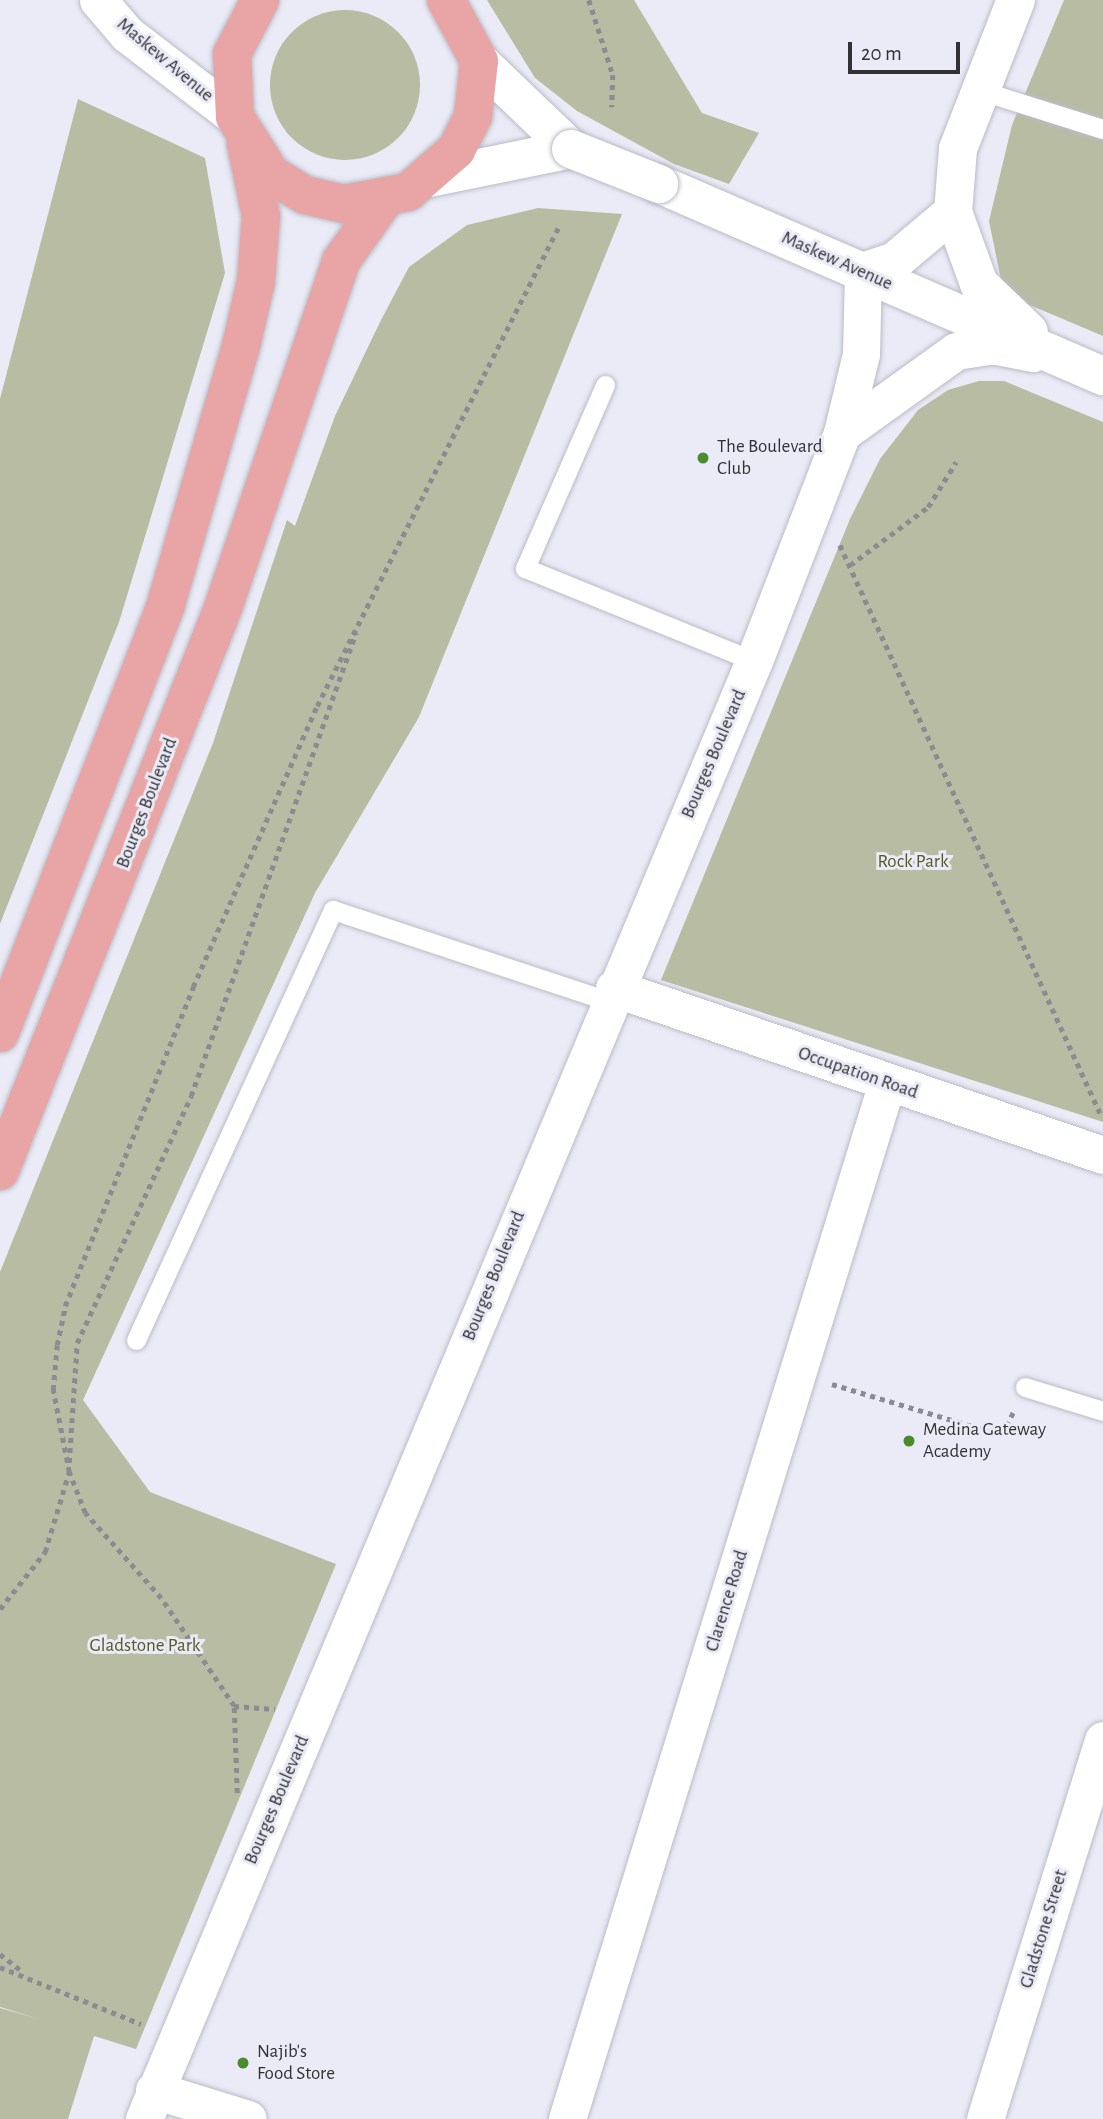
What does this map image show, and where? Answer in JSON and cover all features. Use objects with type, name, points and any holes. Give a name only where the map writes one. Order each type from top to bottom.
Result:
[{"type":"main road","points":[[0,1033],[166,604],[241,346],[256,281],[261,216],[240,130],[232,54],[260,0]]},
{"type":"main road","points":[[240,130],[271,174],[305,195],[344,204],[383,202],[430,178],[456,150],[473,116],[479,61],[446,0]]},
{"type":"main road","name":"Bourges Boulevard","points":[[0,1171],[223,608],[341,261],[383,202]]},
{"type":"street","name":"Maskew Avenue","points":[[98,0],[127,34],[240,130]]},
{"type":"street","points":[[1016,0],[958,149],[953,212],[979,284],[1000,310],[1064,359]]},
{"type":"street","name":"Maskew Avenue","points":[[479,61],[570,149],[659,184],[1103,376]]},
{"type":"street","points":[[430,178],[570,149]]},
{"type":"street","points":[[863,272],[895,261],[953,212]]},
{"type":"street","name":"Bourges Boulevard","points":[[149,2105],[611,995],[754,661],[842,433],[861,354],[863,272]]},
{"type":"street","points":[[842,433],[956,351],[992,345],[1064,359]]},
{"type":"street","name":"Occupation Road","points":[[611,995],[698,1018],[1103,1155]]},
{"type":"street","name":"Clarence Road","points":[[567,2119],[887,1083]]},
{"type":"street","name":"Gladstone Street","points":[[985,2119],[1103,1740]]},
{"type":"street","points":[[149,2105],[248,2119]]},
{"type":"lane","points":[[979,90],[1103,129]]},
{"type":"lane","points":[[605,385],[525,568],[754,661]]},
{"type":"lane","points":[[136,1340],[332,911],[611,995]]},
{"type":"lane","points":[[1025,1387],[1103,1411]]},
{"type":"path","points":[[589,0],[613,75],[612,107]]},
{"type":"path","points":[[237,1793],[234,1706],[161,1598],[85,1513],[69,1472],[53,1390],[65,1306],[193,986],[360,619],[559,226]]},
{"type":"path","points":[[850,565],[928,507],[957,462]]},
{"type":"path","points":[[805,527],[839,543],[1103,1121]]},
{"type":"path","points":[[0,1609],[45,1552],[69,1472],[78,1343],[191,1096],[360,619]]},
{"type":"path","points":[[797,1374],[1002,1435],[1025,1387]]},
{"type":"path","points":[[0,1954],[22,1971],[141,2024]]},
{"type":"path","points":[[0,1967],[22,1971]]},
{"type":"green space","points":[[487,0],[634,0],[702,113],[759,133],[729,184],[674,164],[577,111],[535,78]]},
{"type":"green space","points":[[1064,0],[1103,0],[1103,336],[1018,300],[1002,285],[989,221],[1012,125]]},
{"type":"green space","points":[[345,10],[374,16],[398,32],[414,56],[420,85],[414,114],[398,138],[374,154],[345,160],[316,154],[292,138],[276,114],[270,85],[276,56],[292,32],[316,16]]},
{"type":"green space","points":[[78,99],[205,158],[225,273],[119,622],[0,924],[0,399]]},
{"type":"green space","name":"Gladstone Park","points":[[538,208],[622,214],[419,717],[315,893],[83,1400],[150,1492],[336,1564],[136,2049],[94,2036],[68,2119],[0,2119],[0,2008],[39,2019],[0,2007],[0,1272],[213,743],[287,520],[295,526],[335,416],[380,322],[409,267],[467,225]]},
{"type":"green space","name":"Rock Park","points":[[979,381],[1004,381],[1103,422],[1103,1122],[661,980],[850,519],[880,459],[918,410],[948,390]]},
{"type":"place","name":"The Boulevard Club","points":[[703,458]]},
{"type":"place","name":"Medina Gateway Academy","points":[[909,1441]]},
{"type":"place","name":"Najib's Food Store","points":[[243,2063]]}]
